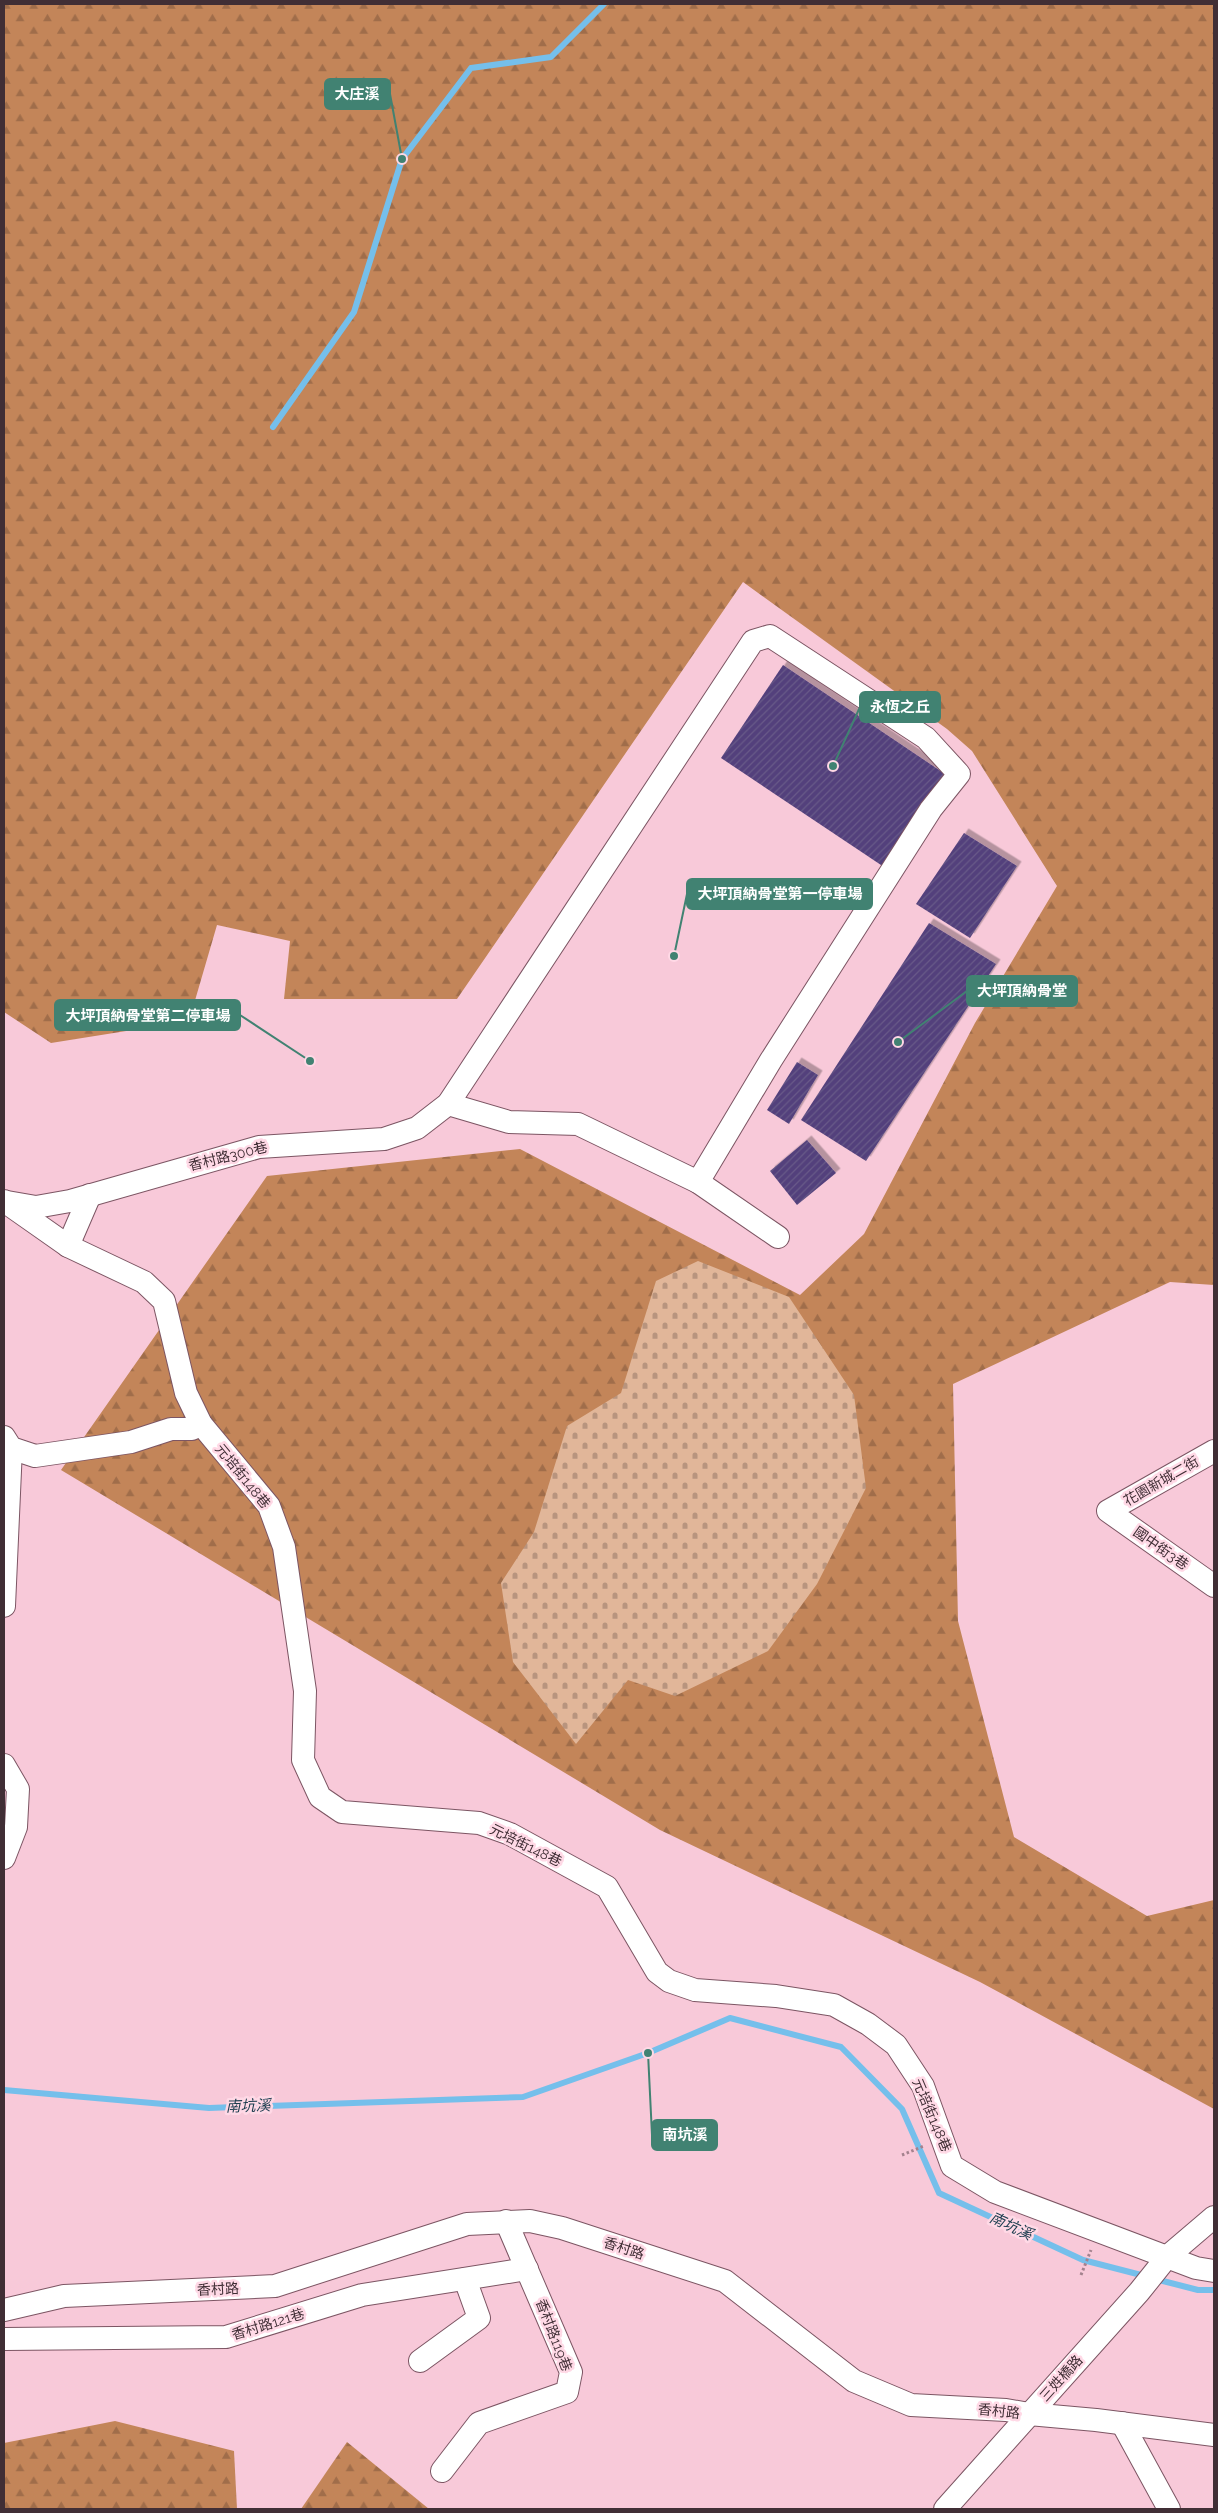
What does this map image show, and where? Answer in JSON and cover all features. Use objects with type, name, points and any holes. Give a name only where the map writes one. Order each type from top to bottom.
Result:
[{"type":"street","name":"香村路300巷","points":[[4,1201],[36,1207],[70,1201],[259,1147],[384,1139],[417,1128],[448,1104],[753,641],[770,636],[926,738],[959,774],[931,809],[771,1060],[698,1182]]},
{"type":"street","points":[[448,1104],[509,1122],[578,1124],[698,1182],[778,1237]]},
{"type":"street","points":[[68,1246],[90,1195]]},
{"type":"street","name":"元培街148巷","points":[[4,1201],[68,1246],[144,1282],[164,1301],[186,1393],[201,1424],[269,1506],[284,1547],[305,1691],[303,1760],[320,1797],[342,1812],[479,1823],[510,1834],[607,1888],[657,1972],[669,1981],[695,1990],[776,1996],[834,2005],[868,2024],[896,2046],[923,2086],[952,2166],[995,2192],[1196,2268],[1214,2271]]},
{"type":"street","points":[[4,1606],[7,1442],[35,1456],[131,1442],[171,1429],[192,1429],[201,1424]]},
{"type":"street","name":"花園新城二街","points":[[1108,1511],[1214,1450]]},
{"type":"street","name":"國中街3巷","points":[[1108,1511],[1214,1584]]},
{"type":"street","points":[[4,1764],[18,1790],[16,1826],[4,1858]]},
{"type":"street","points":[[1167,2256],[1214,2217]]},
{"type":"street","name":"香村路119巷","points":[[442,2471],[479,2423],[567,2392],[571,2372],[506,2221]]},
{"type":"street","name":"香村路","points":[[4,2310],[64,2296],[275,2286],[467,2224],[530,2221],[562,2228],[725,2281],[854,2381],[911,2405],[1006,2410],[1214,2435]]},
{"type":"street","name":"三姓橋路","points":[[945,2509],[1139,2292],[1167,2256]]},
{"type":"street","name":"香村路121巷","points":[[4,2339],[226,2337],[362,2295],[527,2268]]},
{"type":"street","points":[[420,2361],[479,2318],[465,2279]]},
{"type":"street","points":[[1122,2423],[1169,2509]]},
{"type":"path","points":[[902,2155],[932,2143]]},
{"type":"path","points":[[1081,2275],[1094,2246]]},
{"type":"green space","points":[[4,4],[1214,4],[1214,1285],[1170,1282],[953,1384],[958,1621],[1014,1837],[1147,1916],[1214,1900],[1214,2109],[980,1982],[660,1830],[61,1470],[267,1176],[520,1149],[800,1295],[864,1234],[975,1023],[1057,886],[972,751],[947,729],[743,582],[457,999],[284,999],[290,941],[217,925],[189,1021],[51,1043],[4,1012]]},
{"type":"green space","points":[[698,1261],[789,1297],[854,1395],[866,1488],[817,1584],[768,1651],[675,1696],[628,1680],[576,1744],[513,1662],[501,1583],[534,1532],[567,1426],[621,1393],[656,1281]]},
{"type":"green space","points":[[115,2421],[234,2451],[237,2509],[4,2509],[4,2443]]},
{"type":"green space","points":[[347,2442],[429,2509],[301,2509]]},
{"type":"building","points":[[783,665],[945,774],[884,867],[721,758]]},
{"type":"building","points":[[964,833],[1017,866],[970,938],[916,904]]},
{"type":"building","points":[[929,923],[996,964],[866,1161],[801,1120]]},
{"type":"building","points":[[797,1062],[818,1075],[789,1124],[767,1110]]},
{"type":"building","points":[[807,1140],[836,1173],[797,1205],[770,1171]]},
{"type":"waterway","points":[[273,427],[354,312],[402,159],[471,68],[551,57],[604,4]]},
{"type":"waterway","name":"南坑溪","points":[[4,2090],[209,2108],[523,2097],[648,2053],[730,2018],[841,2047],[902,2109],[939,2193],[1083,2260],[1145,2276]]},
{"type":"waterway","name":"南坑溪","points":[[1155,2279],[1198,2290],[1214,2290]]},
{"type":"place","name":"大庄溪","points":[[402,159]]},
{"type":"place","name":"永恆之丘","points":[[833,766]]},
{"type":"place","name":"大坪頂納骨堂第一停車場","points":[[674,956]]},
{"type":"place","name":"大坪頂納骨堂","points":[[898,1042]]},
{"type":"place","name":"大坪頂納骨堂第二停車場","points":[[310,1061]]},
{"type":"place","name":"南坑溪","points":[[648,2053]]}]
